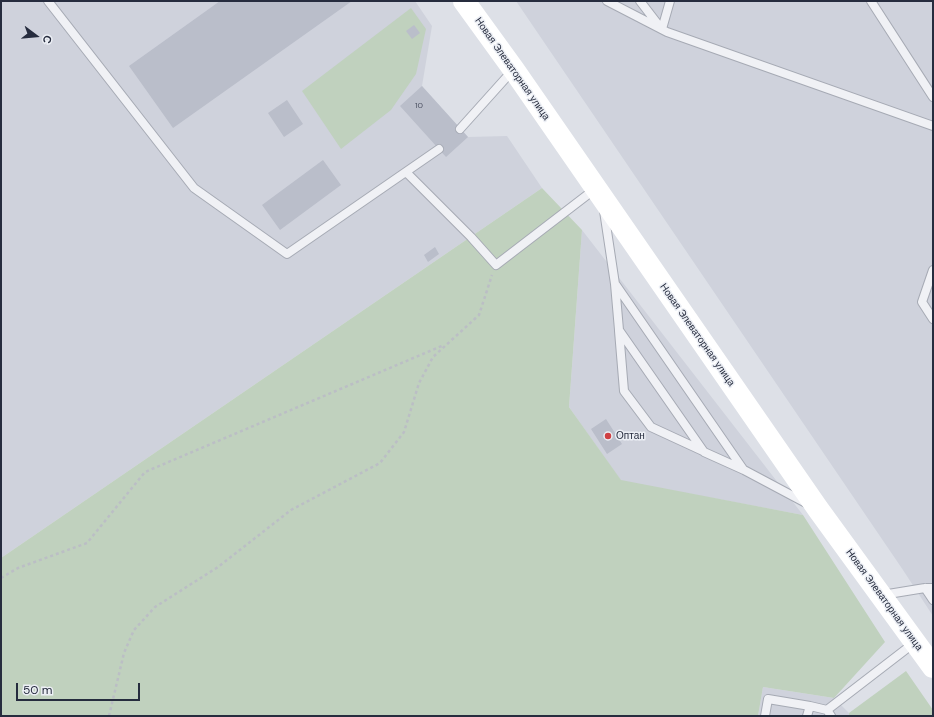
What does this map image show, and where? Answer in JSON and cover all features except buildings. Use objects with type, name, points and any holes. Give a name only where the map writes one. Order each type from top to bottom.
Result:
[{"type":"main road","name":"Новая Элеваторная улица","points":[[464,1],[514,70],[818,509],[933,667]]},
{"type":"lane","points":[[48,1],[194,188],[287,254],[439,149]]},
{"type":"lane","points":[[607,1],[667,32],[933,126]]},
{"type":"lane","points":[[640,1],[662,29]]},
{"type":"lane","points":[[662,29],[670,1]]},
{"type":"lane","points":[[872,1],[933,97]]},
{"type":"lane","points":[[460,128],[514,70]]},
{"type":"lane","points":[[406,172],[471,237],[496,265],[599,194],[615,284],[624,391],[651,427],[744,470],[818,509]]},
{"type":"lane","points":[[933,270],[922,302],[933,319]]},
{"type":"lane","points":[[615,284],[744,470]]},
{"type":"lane","points":[[619,330],[704,452]]},
{"type":"lane","points":[[881,595],[929,588],[933,600]]},
{"type":"lane","points":[[765,716],[768,699],[810,706],[829,713],[915,642]]},
{"type":"lane","points":[[807,716],[810,706]]},
{"type":"path","points":[[109,716],[124,653],[134,630],[155,607],[218,567],[291,510],[380,463],[404,432],[419,383],[433,357],[479,315],[496,265]]},
{"type":"path","points":[[1,578],[18,568],[87,543],[144,472],[447,344]]},
{"type":"shaded area","points":[[1,1],[415,1],[432,26],[422,86],[468,137],[507,136],[542,188],[1,558]]},
{"type":"shaded area","points":[[516,1],[933,1],[933,616],[903,570]]},
{"type":"shaded area","points":[[582,230],[803,515],[621,481],[569,407]]},
{"type":"shaded area","points":[[763,687],[834,698],[849,713],[849,716],[758,716]]},
{"type":"green space","points":[[411,8],[426,29],[416,74],[391,110],[341,149],[302,91]]},
{"type":"green space","points":[[542,188],[582,230],[569,407],[621,480],[803,515],[885,642],[834,698],[763,687],[758,716],[1,716],[1,558]]},
{"type":"green space","points":[[906,671],[933,710],[933,716],[849,716],[849,713]]},
{"type":"place","name":"Оптан","points":[[608,436]]}]
